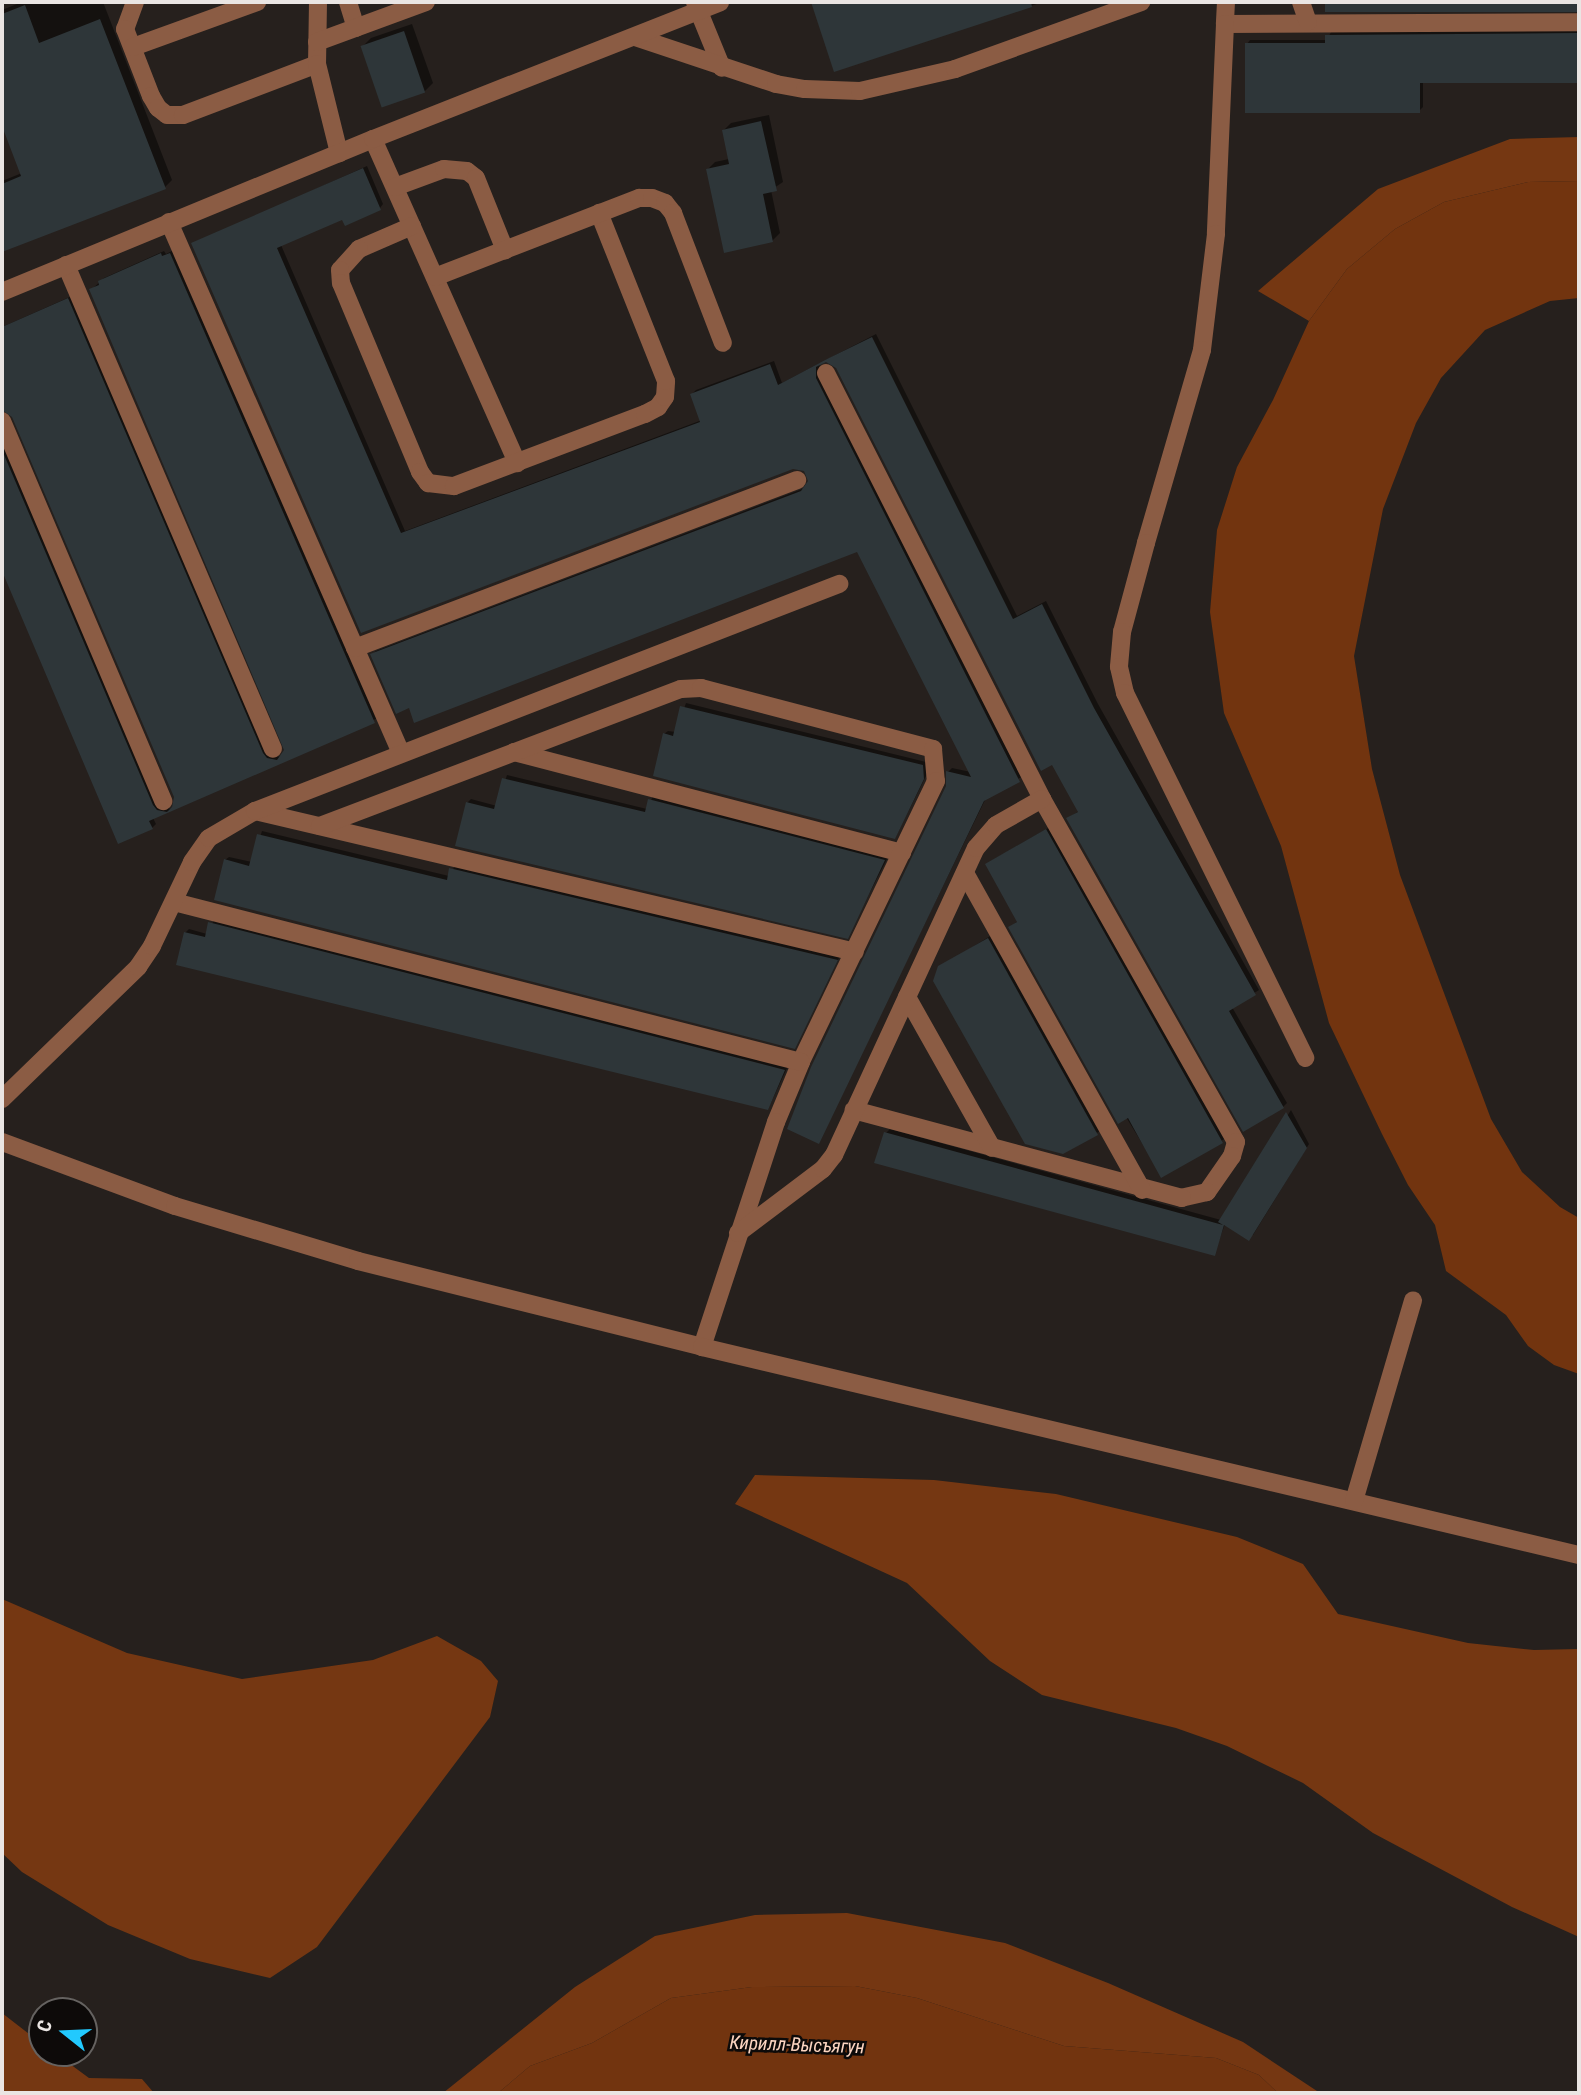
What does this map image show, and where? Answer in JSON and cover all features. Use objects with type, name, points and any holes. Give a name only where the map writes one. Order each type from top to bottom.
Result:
[{"type":"street","points":[[135,2],[125,29],[151,96],[158,108],[167,115],[183,116],[317,64]]},
{"type":"street","points":[[133,47],[257,2]]},
{"type":"street","points":[[318,2],[317,64],[339,153]]},
{"type":"street","points":[[348,2],[356,28]]},
{"type":"street","points":[[317,42],[426,2]]},
{"type":"street","points":[[2,292],[373,139],[635,37],[696,6],[720,2]]},
{"type":"street","points":[[635,37],[722,68],[805,89],[860,91],[955,69],[1141,2]]},
{"type":"street","points":[[1226,2],[1216,234],[1202,350],[1122,632],[1119,667],[1125,693],[1304,1058]]},
{"type":"street","points":[[1301,2],[1308,22]]},
{"type":"street","points":[[696,6],[722,68]]},
{"type":"street","points":[[1225,24],[1579,22]]},
{"type":"street","points":[[373,139],[517,463]]},
{"type":"street","points":[[395,187],[444,169],[467,171],[476,178],[505,250]]},
{"type":"street","points":[[435,277],[639,198],[652,198],[665,203],[673,213],[723,343]]},
{"type":"street","points":[[412,226],[359,249],[346,260],[341,270],[341,284],[420,472],[428,483],[454,486],[645,414],[658,407],[665,397],[666,381],[600,213]]},
{"type":"street","points":[[170,222],[401,753]]},
{"type":"street","points":[[66,265],[273,749]]},
{"type":"street","points":[[826,373],[1042,799],[1236,1142],[1232,1156],[1207,1192],[1182,1198],[1142,1190],[854,1110]]},
{"type":"street","points":[[2,421],[163,801]]},
{"type":"street","points":[[355,648],[797,480]]},
{"type":"street","points":[[2,1099],[138,967],[152,946],[192,862],[209,838],[255,811],[839,584]]},
{"type":"street","points":[[320,826],[668,692],[701,688],[933,749],[936,780],[801,1062],[776,1122],[702,1347]]},
{"type":"street","points":[[513,752],[902,853]]},
{"type":"street","points":[[738,1233],[823,1169],[834,1155],[976,848],[996,825],[1042,799]]},
{"type":"street","points":[[255,811],[855,952]]},
{"type":"street","points":[[965,873],[1142,1190]]},
{"type":"street","points":[[174,902],[801,1062]]},
{"type":"street","points":[[907,997],[992,1148]]},
{"type":"street","points":[[2,1142],[175,1206],[258,1233],[702,1347],[1579,1555]]},
{"type":"street","points":[[1354,1501],[1413,1300]]},
{"type":"shaded area","points":[[1579,137],[1579,181],[1528,182],[1444,202],[1395,229],[1347,269],[1309,321],[1258,291],[1378,189],[1510,139]]},
{"type":"shaded area","points":[[755,1475],[934,1480],[1056,1494],[1237,1537],[1303,1564],[1338,1614],[1468,1643],[1534,1650],[1579,1649],[1579,1937],[1512,1907],[1373,1833],[1303,1783],[1227,1746],[1176,1728],[1042,1695],[990,1661],[907,1583],[735,1504]]},
{"type":"shaded area","points":[[2,1599],[127,1653],[242,1679],[373,1660],[437,1636],[481,1661],[498,1681],[490,1717],[317,1947],[270,1978],[190,1959],[108,1925],[22,1872],[2,1853]]},
{"type":"shaded area","points":[[847,1913],[1005,1943],[1108,1983],[1243,2042],[1320,2093],[1278,2093],[1259,2075],[1216,2058],[1064,2046],[917,1998],[855,1986],[752,1987],[671,1998],[592,2043],[530,2066],[498,2093],[443,2093],[575,1987],[655,1936],[755,1915]]},
{"type":"shaded area","points":[[2,2013],[28,2033],[28,2067],[74,2067],[89,2078],[142,2079],[154,2093],[2,2093]]},
{"type":"water","points":[[1579,181],[1579,298],[1550,301],[1485,330],[1441,378],[1416,423],[1383,509],[1354,656],[1372,769],[1400,875],[1491,1119],[1522,1172],[1560,1207],[1579,1218],[1579,1374],[1554,1365],[1528,1346],[1506,1315],[1446,1271],[1435,1225],[1408,1185],[1329,1023],[1281,846],[1224,713],[1210,612],[1217,530],[1237,467],[1273,400],[1309,321],[1347,269],[1395,229],[1444,202],[1528,182]]},
{"type":"water","name":"Кирилл-Высъягун","points":[[855,1986],[917,1998],[1064,2046],[1216,2058],[1259,2075],[1278,2093],[498,2093],[530,2066],[592,2043],[671,1998],[752,1987]]},
{"type":"building","points":[[811,2],[1031,2],[1032,7],[834,72]]},
{"type":"building","points":[[1325,2],[1579,2],[1579,12],[1325,12]]},
{"type":"building","points":[[25,5],[39,43],[100,19],[166,189],[2,252],[2,184],[21,176],[2,126],[2,14]]},
{"type":"building","points":[[404,31],[425,92],[382,107],[361,46]]},
{"type":"building","points":[[1579,33],[1579,83],[1420,83],[1420,113],[1245,113],[1245,43],[1325,43],[1325,35]]},
{"type":"building","points":[[761,121],[777,191],[763,194],[773,242],[724,253],[706,169],[729,164],[722,130]]},
{"type":"building","points":[[363,168],[381,210],[345,226],[342,220],[277,248],[401,533],[700,422],[690,394],[770,364],[778,385],[872,337],[1013,619],[1042,604],[1094,708],[1256,995],[1229,1011],[1284,1108],[1243,1132],[1066,818],[1078,812],[1052,765],[1041,771],[836,368],[826,362],[816,367],[816,378],[1020,782],[984,801],[819,1144],[787,1129],[811,1067],[946,786],[946,771],[971,777],[857,552],[414,723],[409,708],[396,714],[370,654],[801,491],[808,481],[804,471],[793,469],[361,633],[191,243]]},
{"type":"building","points":[[161,253],[162,256],[170,253],[375,723],[149,821],[153,829],[118,844],[2,571],[2,450],[153,805],[157,810],[167,812],[172,807],[174,797],[12,417],[2,410],[2,327],[68,298],[263,753],[267,758],[277,760],[284,750],[89,289],[99,285],[98,281]]},
{"type":"building","points":[[680,706],[923,765],[924,779],[895,839],[653,776],[663,733],[673,736]]},
{"type":"building","points":[[502,778],[645,812],[648,799],[885,860],[848,939],[455,846],[466,802],[494,809]]},
{"type":"building","points":[[1046,829],[1223,1143],[1161,1178],[1128,1118],[1118,1124],[1008,927],[1017,922],[985,864]]},
{"type":"building","points":[[257,834],[447,880],[449,868],[838,960],[795,1049],[214,900],[224,859],[249,866]]},
{"type":"building","points":[[208,922],[785,1070],[768,1110],[176,965],[184,932],[205,937]]},
{"type":"building","points":[[988,938],[1098,1135],[1063,1154],[1025,1144],[933,981],[938,966]]},
{"type":"building","points":[[1286,1112],[1307,1148],[1249,1241],[1224,1225],[1215,1256],[874,1163],[884,1132],[1223,1225],[1218,1222]]}]
